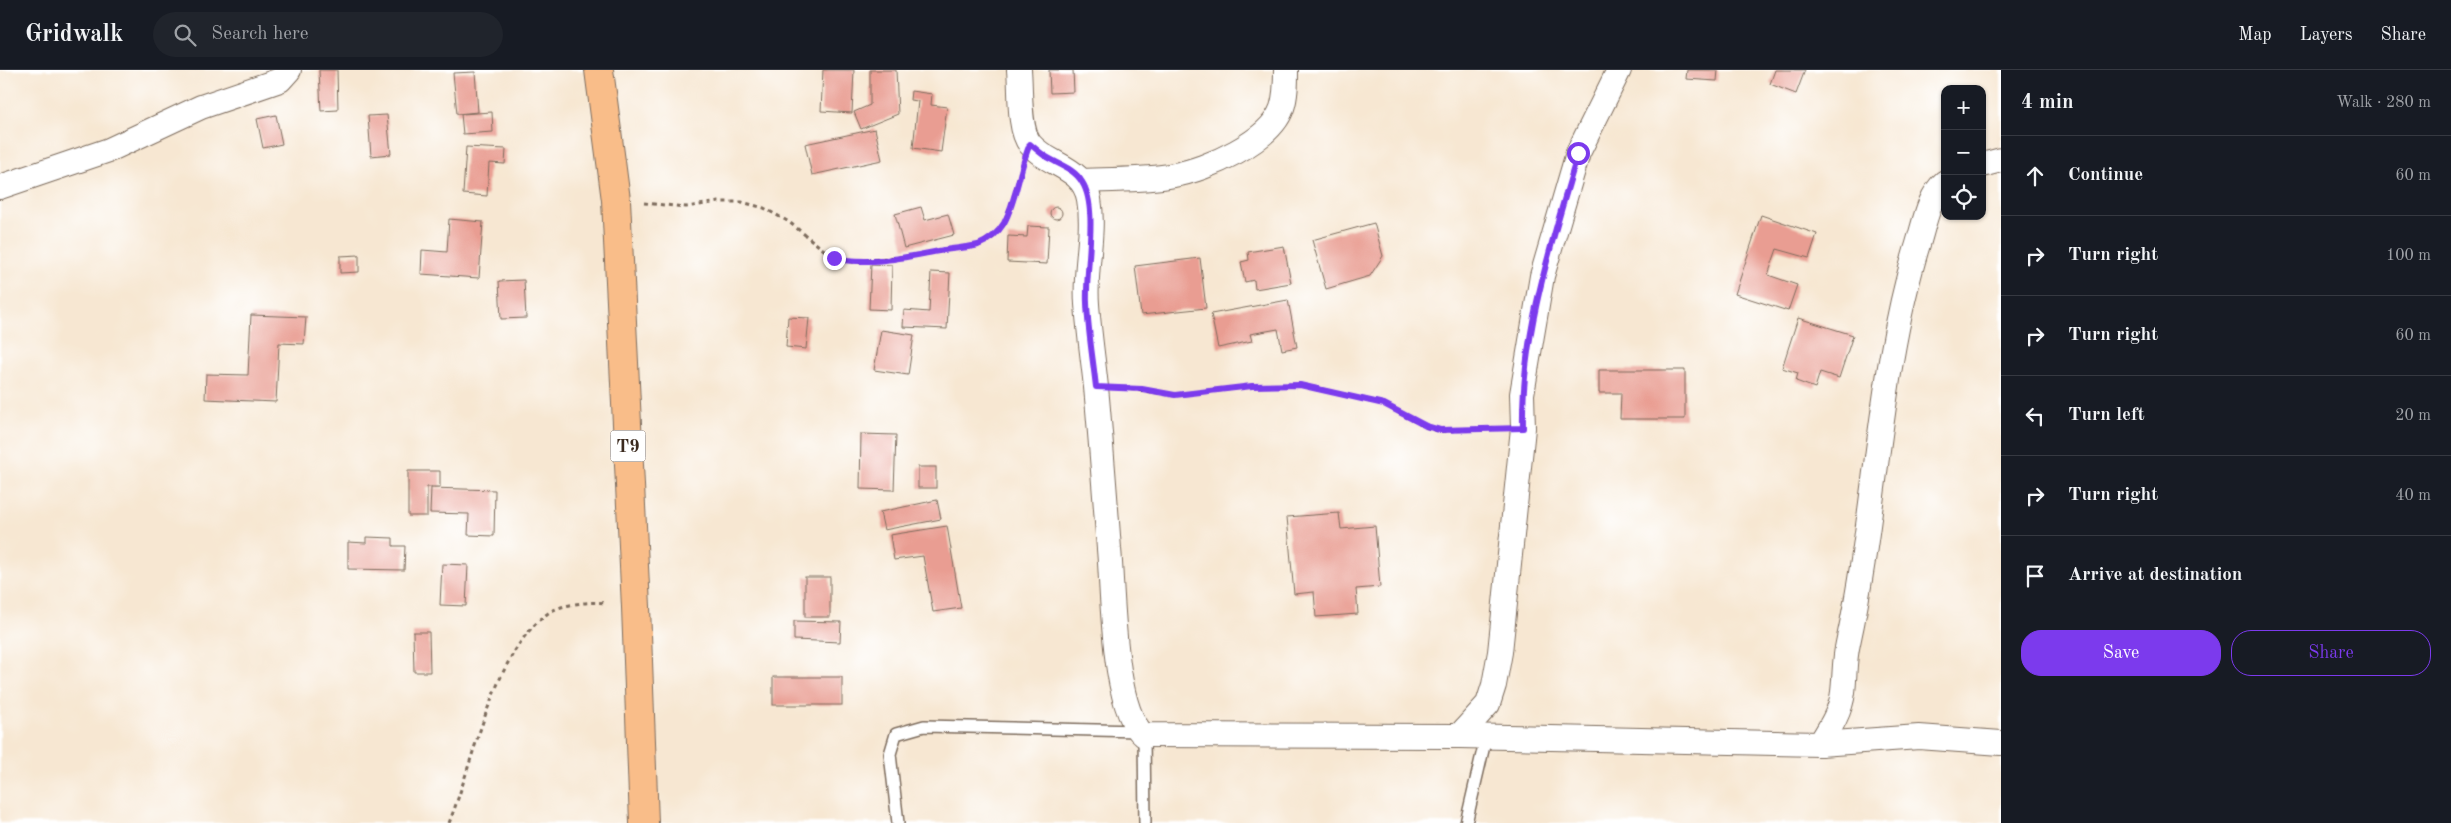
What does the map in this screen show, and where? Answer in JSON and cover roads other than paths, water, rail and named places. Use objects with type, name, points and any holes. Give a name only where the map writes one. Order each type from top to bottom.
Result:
[{"type":"highway","name":"T9","points":[[599,70],[616,200],[636,606],[644,823]]},
{"type":"street","points":[[0,187],[109,150],[201,107],[280,80],[289,70]]},
{"type":"street","points":[[1019,70],[1024,130],[1030,144],[1045,156],[1068,168],[1082,181],[1089,198],[1090,240],[1086,276],[1087,303],[1096,387],[1118,672],[1134,725],[1141,733],[1459,736],[1820,744],[1919,737],[2001,743]]},
{"type":"street","points":[[1082,181],[1174,175],[1209,166],[1244,148],[1266,131],[1282,110],[1287,87],[1286,70]]},
{"type":"street","points":[[1459,736],[1488,704],[1494,685],[1500,652],[1523,428],[1522,394],[1542,276],[1578,153],[1619,70]]},
{"type":"street","points":[[1986,164],[2001,160]]},
{"type":"street","points":[[1820,744],[1836,716],[1843,694],[1845,656],[1863,568],[1885,402],[1903,292],[1923,227],[1938,188],[1941,185]]},
{"type":"lane","points":[[898,823],[890,754],[896,734],[924,726],[1141,733],[1145,823]]},
{"type":"lane","points":[[1466,823],[1486,737]]}]
